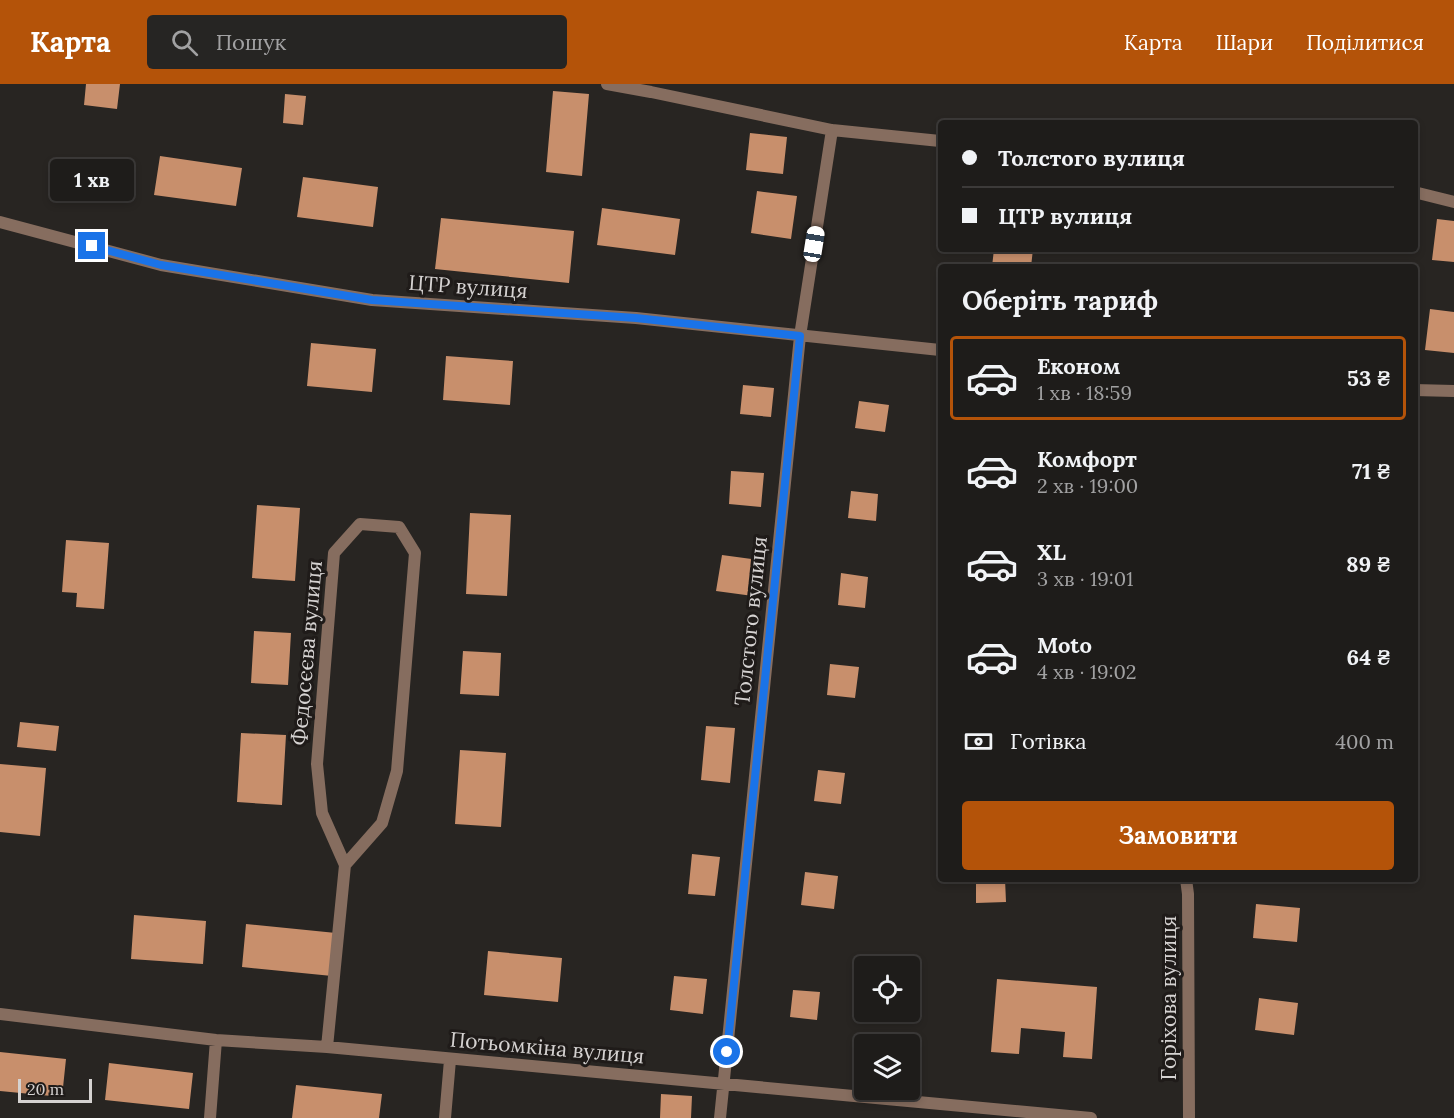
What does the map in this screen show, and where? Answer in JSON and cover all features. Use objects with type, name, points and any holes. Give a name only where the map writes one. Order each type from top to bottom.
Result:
[{"type":"street","points":[[607,84],[832,130],[938,141]]},
{"type":"street","name":"Толстого вулиця","points":[[720,1118],[800,336],[832,130]]},
{"type":"street","points":[[1418,193],[1454,202]]},
{"type":"street","name":"ЦТР вулиця","points":[[0,222],[161,265],[372,300],[636,318],[938,350]]},
{"type":"street","points":[[1418,390],[1454,391]]},
{"type":"street","name":"Федосєєва вулиця","points":[[327,1047],[345,865],[322,813],[316,764],[334,554],[360,524],[399,527],[415,554],[398,771],[382,823],[345,865]]},
{"type":"street","name":"Горіхова вулиця","points":[[1186,882],[1189,1118]]},
{"type":"street","name":"Потьомкіна вулиця","points":[[0,1014],[216,1040],[327,1047],[450,1060],[723,1083],[1009,1114],[1091,1118]]},
{"type":"street","points":[[210,1118],[216,1040]]},
{"type":"street","points":[[445,1118],[450,1060]]},
{"type":"building","points":[[86,84],[120,84],[117,109],[84,105]]},
{"type":"building","points":[[553,91],[589,94],[582,176],[546,172]]},
{"type":"building","points":[[285,94],[306,96],[303,125],[283,123]]},
{"type":"building","points":[[750,133],[787,137],[783,174],[746,170]]},
{"type":"building","points":[[160,156],[242,168],[236,206],[154,195]]},
{"type":"building","points":[[303,177],[378,187],[373,227],[297,217]]},
{"type":"building","points":[[757,191],[797,196],[791,239],[751,233]]},
{"type":"building","points":[[602,208],[680,219],[675,255],[597,245]]},
{"type":"building","points":[[441,218],[574,231],[569,283],[435,269]]},
{"type":"building","points":[[1437,219],[1454,221],[1454,262],[1432,260]]},
{"type":"building","points":[[994,252],[1033,252],[1031,264],[992,264]]},
{"type":"building","points":[[1430,309],[1454,312],[1454,353],[1425,350]]},
{"type":"building","points":[[311,343],[376,349],[372,392],[307,386]]},
{"type":"building","points":[[446,356],[513,361],[510,405],[443,400]]},
{"type":"building","points":[[743,385],[774,388],[771,417],[740,414]]},
{"type":"building","points":[[859,401],[889,405],[885,432],[855,428]]},
{"type":"building","points":[[731,471],[764,473],[761,507],[729,504]]},
{"type":"building","points":[[851,491],[878,494],[876,521],[848,518]]},
{"type":"building","points":[[257,505],[300,508],[295,581],[252,578]]},
{"type":"building","points":[[470,513],[511,515],[507,596],[466,594]]},
{"type":"building","points":[[66,540],[109,543],[104,609],[76,607],[77,593],[62,592]]},
{"type":"building","points":[[722,555],[759,560],[753,596],[716,591]]},
{"type":"building","points":[[841,573],[868,577],[865,608],[838,605]]},
{"type":"building","points":[[254,631],[291,633],[288,685],[251,683]]},
{"type":"building","points":[[463,651],[501,653],[499,696],[460,694]]},
{"type":"building","points":[[830,664],[859,667],[855,698],[827,695]]},
{"type":"building","points":[[20,722],[59,726],[56,751],[17,747]]},
{"type":"building","points":[[706,726],[735,728],[730,783],[701,780]]},
{"type":"building","points":[[241,733],[286,735],[282,805],[237,802]]},
{"type":"building","points":[[460,750],[506,753],[501,827],[455,824]]},
{"type":"building","points":[[0,764],[46,768],[40,836],[0,832]]},
{"type":"building","points":[[818,770],[845,773],[841,804],[814,801]]},
{"type":"building","points":[[692,854],[720,857],[715,896],[688,894]]},
{"type":"building","points":[[805,872],[838,876],[834,909],[801,905]]},
{"type":"building","points":[[976,882],[1005,882],[1006,902],[976,903]]},
{"type":"building","points":[[1256,904],[1300,908],[1297,942],[1253,938]]},
{"type":"building","points":[[134,915],[206,921],[203,964],[131,959]]},
{"type":"building","points":[[246,924],[336,933],[332,976],[242,967]]},
{"type":"building","points":[[488,951],[562,958],[558,1002],[484,995]]},
{"type":"building","points":[[674,976],[707,979],[703,1014],[670,1010]]},
{"type":"building","points":[[997,979],[1097,987],[1092,1059],[1063,1057],[1065,1032],[1021,1028],[1019,1054],[991,1052]]},
{"type":"building","points":[[793,990],[820,992],[817,1020],[790,1017]]},
{"type":"building","points":[[1259,998],[1298,1003],[1294,1035],[1255,1030]]},
{"type":"building","points":[[0,1052],[66,1059],[62,1097],[0,1091]]},
{"type":"building","points":[[109,1063],[193,1073],[189,1109],[105,1100]]},
{"type":"building","points":[[296,1085],[382,1094],[379,1118],[292,1118]]},
{"type":"building","points":[[661,1094],[692,1096],[691,1118],[660,1118]]},
{"type":"route","points":[[92,246],[161,265],[372,300],[636,318],[800,336],[727,1052]]}]
